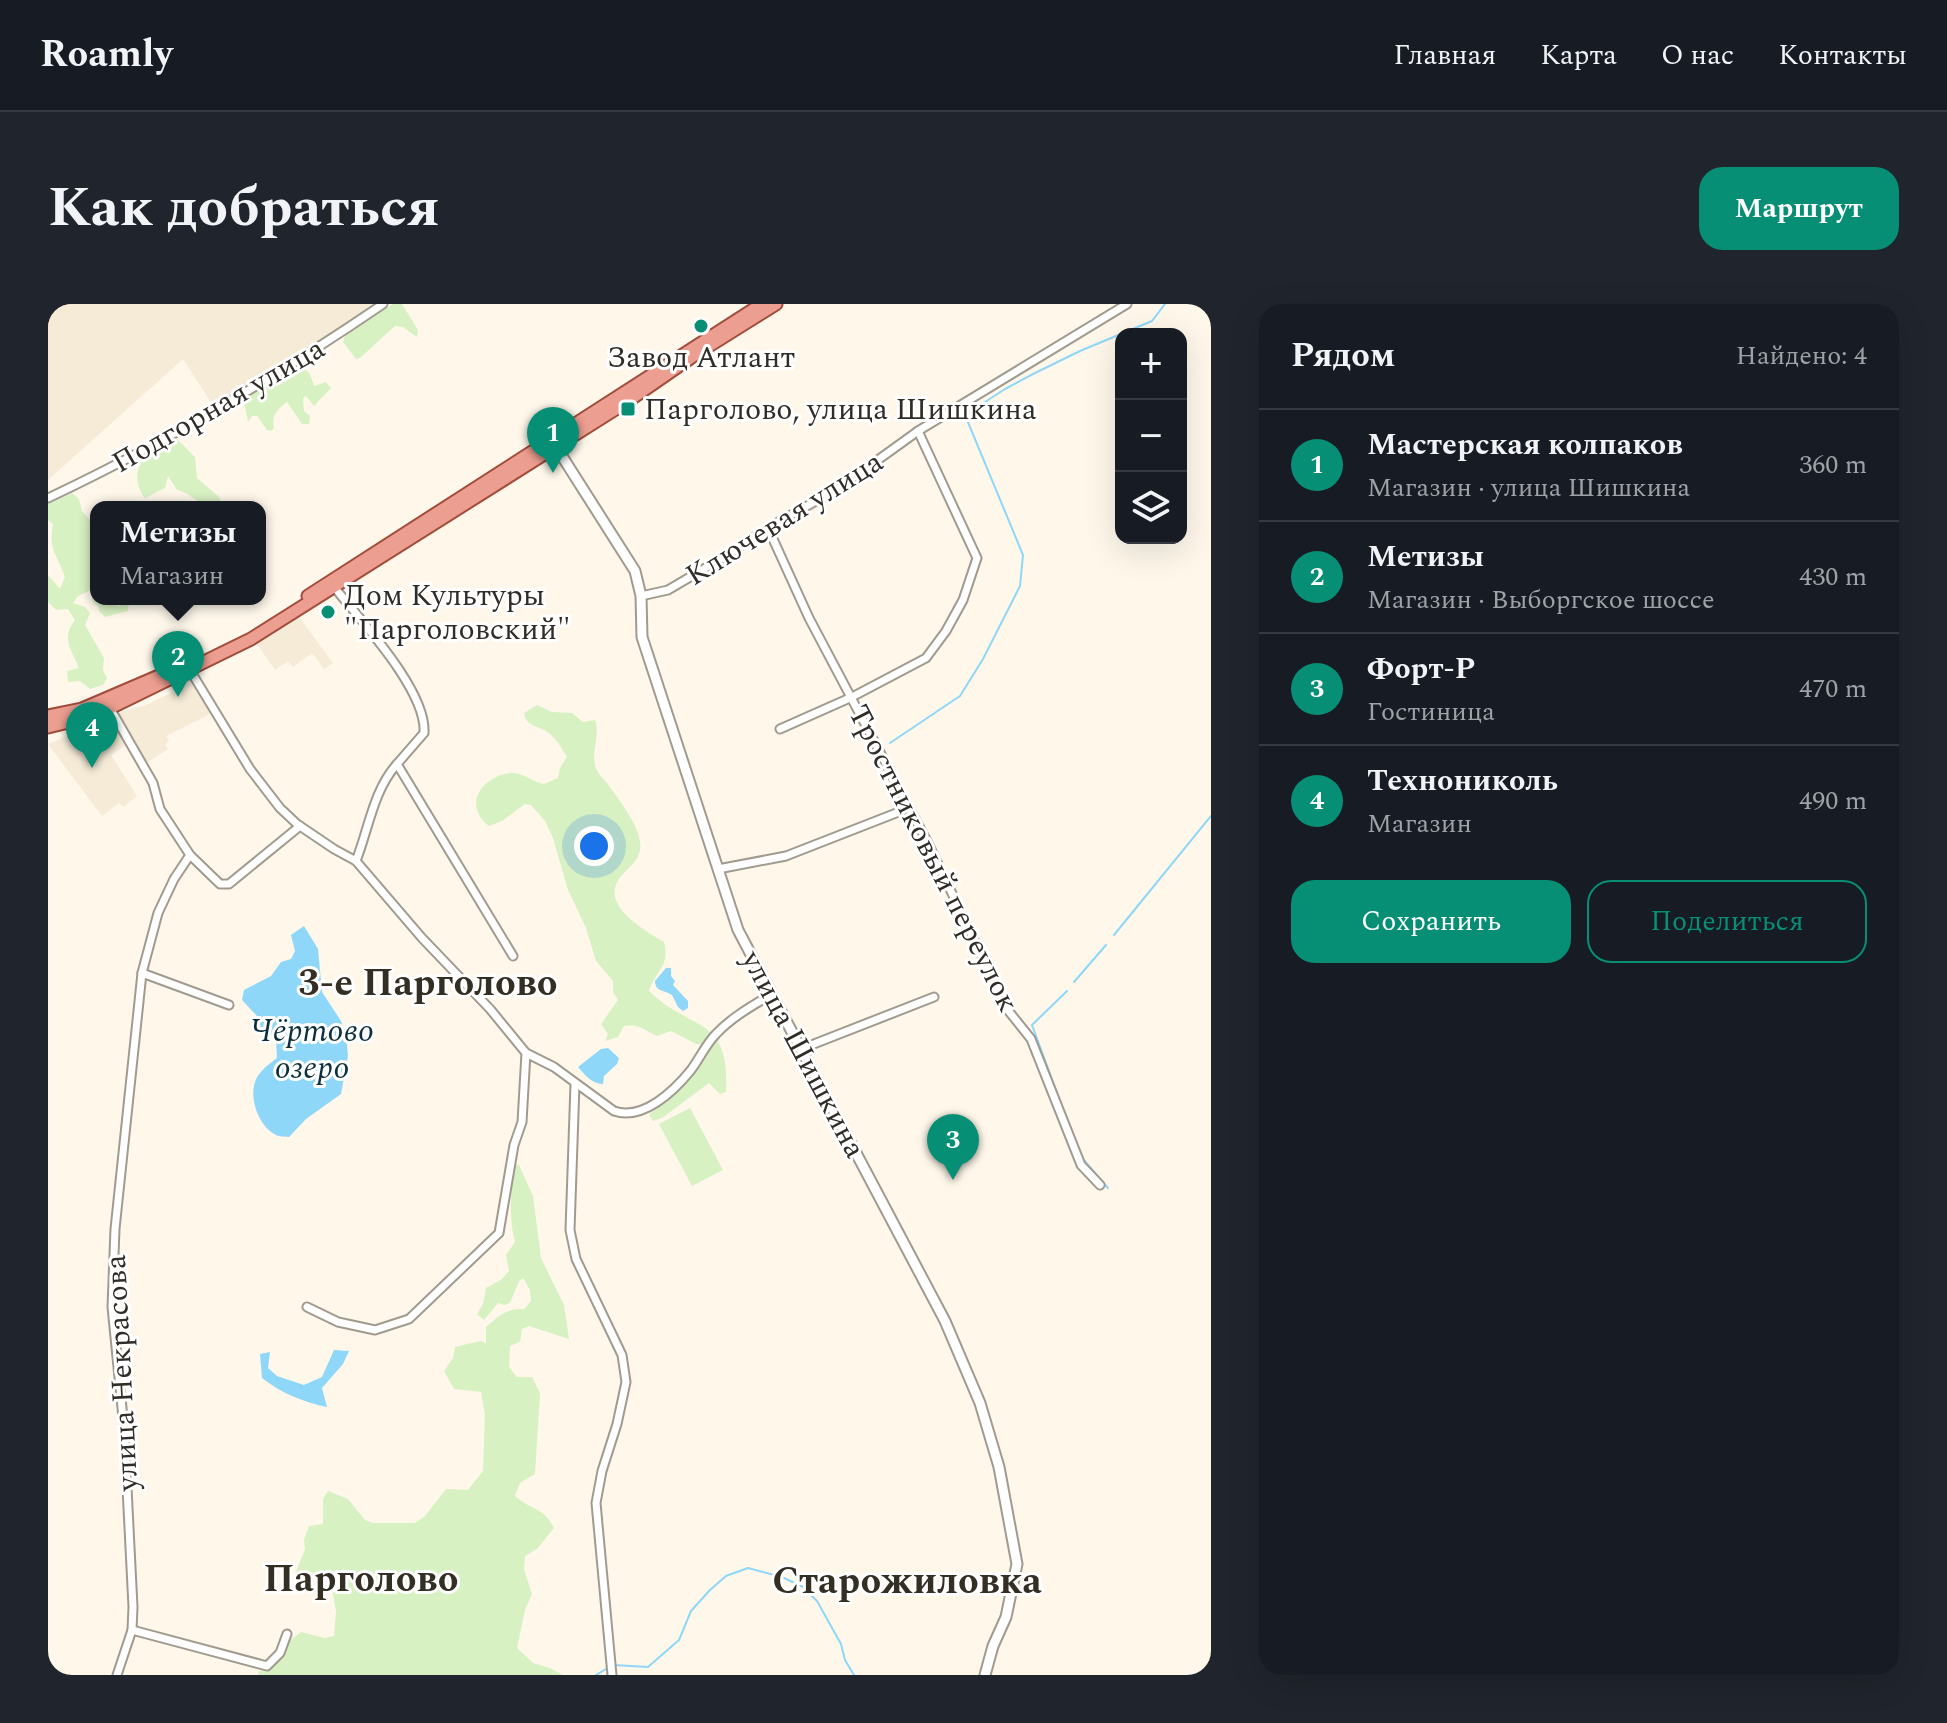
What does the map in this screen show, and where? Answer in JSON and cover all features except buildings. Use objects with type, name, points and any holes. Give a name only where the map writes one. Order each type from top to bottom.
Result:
[{"type":"main road","points":[[50,726],[110,708],[251,639],[335,588],[762,304]]},
{"type":"main road","points":[[50,726],[246,634],[776,304]]},
{"type":"street","name":"Подгорная улица","points":[[48,498],[179,432],[383,304]]},
{"type":"street","name":"Ключевая улица","points":[[641,596],[668,590],[839,488],[918,431],[1127,304]]},
{"type":"street","points":[[780,729],[852,697],[926,658],[963,600],[977,558],[918,431]]},
{"type":"street","name":"улица Шишкина","points":[[553,443],[635,571],[641,596],[642,637],[738,930],[945,1321],[980,1403],[999,1467],[1017,1564],[1006,1617],[985,1675]]},
{"type":"street","name":"Тростниковый переулок","points":[[768,528],[809,618],[909,808],[1007,1009],[1031,1039],[1081,1165],[1100,1185]]},
{"type":"street","points":[[335,588],[406,680],[420,704],[424,733],[380,789],[356,861]]},
{"type":"street","points":[[190,670],[250,769],[280,808],[300,826],[356,861],[526,1053],[554,1067],[614,1111],[624,1114],[639,1112],[679,1085],[716,1034],[745,1010],[772,994]]},
{"type":"street","points":[[110,708],[153,783],[160,809],[190,855],[220,884],[229,884],[300,826]]},
{"type":"street","points":[[397,764],[513,956]]},
{"type":"street","points":[[718,869],[786,856],[909,808]]},
{"type":"street","name":"улица Некрасова","points":[[117,1675],[132,1630],[124,1428],[111,1282],[121,1162],[142,973],[158,913],[174,879],[190,855]]},
{"type":"street","points":[[142,973],[229,1005]]},
{"type":"street","points":[[801,1049],[934,997]]},
{"type":"street","points":[[307,1307],[338,1322],[375,1330],[409,1319],[499,1233],[514,1145],[522,1122],[526,1053]]},
{"type":"street","points":[[575,1084],[570,1230],[576,1259],[622,1355],[626,1382],[596,1503],[612,1675]]},
{"type":"street","points":[[132,1630],[267,1666],[280,1653],[287,1634]]},
{"type":"shaded area","points":[[48,304],[373,304],[263,379],[214,407],[183,359],[48,480]]},
{"type":"shaded area","points":[[299,617],[333,663],[324,669],[312,653],[293,667],[288,661],[275,670],[257,644]]},
{"type":"shaded area","points":[[194,682],[210,714],[166,736],[168,749],[145,764],[115,717]]},
{"type":"shaded area","points":[[109,719],[126,745],[111,755],[137,796],[123,807],[119,803],[102,816],[48,744]]},
{"type":"green space","points":[[393,304],[402,304],[418,330],[417,337],[403,327],[395,326],[356,359],[343,342],[346,333]]},
{"type":"green space","points":[[301,365],[310,374],[314,386],[326,382],[331,388],[314,406],[306,396],[303,398],[304,411],[310,416],[309,424],[302,424],[287,402],[276,413],[271,431],[257,416],[252,416],[248,422],[244,402],[248,396]]},
{"type":"green space","points":[[177,439],[195,457],[197,478],[221,501],[198,501],[177,490],[168,476],[165,488],[145,498],[139,488],[139,469],[149,452]]},
{"type":"green space","points":[[72,493],[79,499],[82,511],[90,520],[90,591],[78,596],[73,603],[85,607],[90,613],[85,625],[104,658],[103,670],[107,678],[103,685],[90,689],[80,681],[68,682],[67,671],[79,668],[68,638],[75,620],[68,609],[56,610],[48,602],[48,575],[60,589],[65,577],[52,546],[53,524],[48,520],[48,504]]},
{"type":"green space","points":[[97,605],[128,605],[128,611],[105,617]]},
{"type":"green space","points":[[537,705],[552,712],[572,713],[583,722],[595,720],[596,768],[632,819],[640,842],[637,858],[619,879],[615,899],[628,916],[664,942],[664,963],[649,991],[705,1028],[722,1049],[726,1092],[720,1094],[709,1083],[662,1118],[653,1121],[649,1115],[699,1068],[708,1044],[696,1044],[671,1031],[657,1036],[629,1025],[624,1026],[618,1037],[605,1041],[608,1034],[601,1024],[618,1000],[613,992],[613,981],[596,961],[545,821],[531,805],[525,804],[502,821],[489,826],[477,810],[478,794],[499,776],[518,774],[544,784],[558,778],[567,757],[550,734],[525,718],[524,713]]},
{"type":"green space","points":[[690,1108],[723,1170],[692,1186],[659,1124]]},
{"type":"green space","points":[[515,1164],[519,1165],[533,1196],[541,1258],[564,1305],[569,1339],[529,1326],[522,1329],[520,1342],[510,1346],[509,1367],[517,1377],[532,1377],[540,1393],[535,1474],[520,1483],[515,1496],[541,1512],[554,1528],[537,1549],[525,1556],[524,1569],[532,1594],[525,1610],[517,1648],[533,1663],[563,1675],[258,1675],[259,1671],[273,1666],[287,1643],[301,1632],[325,1638],[334,1636],[336,1612],[329,1570],[306,1583],[294,1577],[305,1549],[304,1540],[309,1526],[323,1524],[323,1499],[328,1491],[348,1499],[365,1520],[373,1523],[415,1523],[425,1516],[446,1489],[468,1490],[483,1471],[485,1415],[481,1392],[454,1389],[444,1371],[453,1358],[455,1347],[480,1341],[486,1343],[486,1327],[507,1311],[524,1309],[531,1301],[530,1290],[523,1278],[510,1303],[498,1303],[484,1320],[477,1314],[486,1288],[509,1271],[506,1255],[515,1242],[511,1193]]},
{"type":"water","name":"Чёртово озеро","points":[[304,926],[318,949],[322,992],[341,1021],[348,1056],[341,1094],[306,1119],[288,1137],[270,1131],[257,1112],[253,1089],[261,1071],[277,1058],[276,1040],[261,1028],[258,1017],[242,1000],[244,990],[271,976],[281,962],[291,959],[295,951],[291,935]]},
{"type":"water","points":[[666,968],[671,968],[675,981],[673,985],[688,1001],[688,1008],[683,1011],[672,995],[655,985]]},
{"type":"water","points":[[608,1048],[619,1058],[604,1076],[603,1084],[599,1084],[578,1067],[601,1049]]},
{"type":"water","points":[[334,1350],[349,1351],[343,1364],[322,1388],[327,1407],[293,1396],[262,1378],[260,1354],[270,1352],[268,1368],[277,1376],[304,1385],[322,1377]]},
{"type":"waterway","points":[[890,743],[960,696],[983,659],[1020,586],[1023,555],[965,415],[1033,374],[1152,321],[1165,304]]},
{"type":"waterway","points":[[1114,935],[1211,816]]},
{"type":"waterway","points":[[1074,982],[1106,945]]},
{"type":"waterway","points":[[1063,1109],[1032,1025],[1067,991]]},
{"type":"waterway","points":[[1068,1123],[1083,1159],[1108,1188]]},
{"type":"waterway","points":[[613,1665],[648,1667],[679,1640],[691,1611],[710,1590],[726,1576],[748,1568],[782,1577],[803,1587],[817,1601],[854,1675]]},
{"type":"waterway","points":[[596,1675],[606,1669]]},
{"type":"place","name":"Завод Атлант","points":[[701,326]]},
{"type":"place","name":"Парголово, улица Шишкина","points":[[628,409]]},
{"type":"place","name":"Мастерская колпаков","points":[[553,473]]},
{"type":"place","name":"Дом Культуры \"Парголовский\"","points":[[328,612]]},
{"type":"place","name":"Метизы","points":[[178,697]]},
{"type":"place","name":"Технониколь","points":[[92,768]]},
{"type":"place","name":"Форт-Р","points":[[953,1180]]},
{"type":"district","name":"3-е Парголово","points":[[428,982]]},
{"type":"district","name":"Парголово","points":[[361,1578]]},
{"type":"district","name":"Старожиловка","points":[[907,1580]]}]
